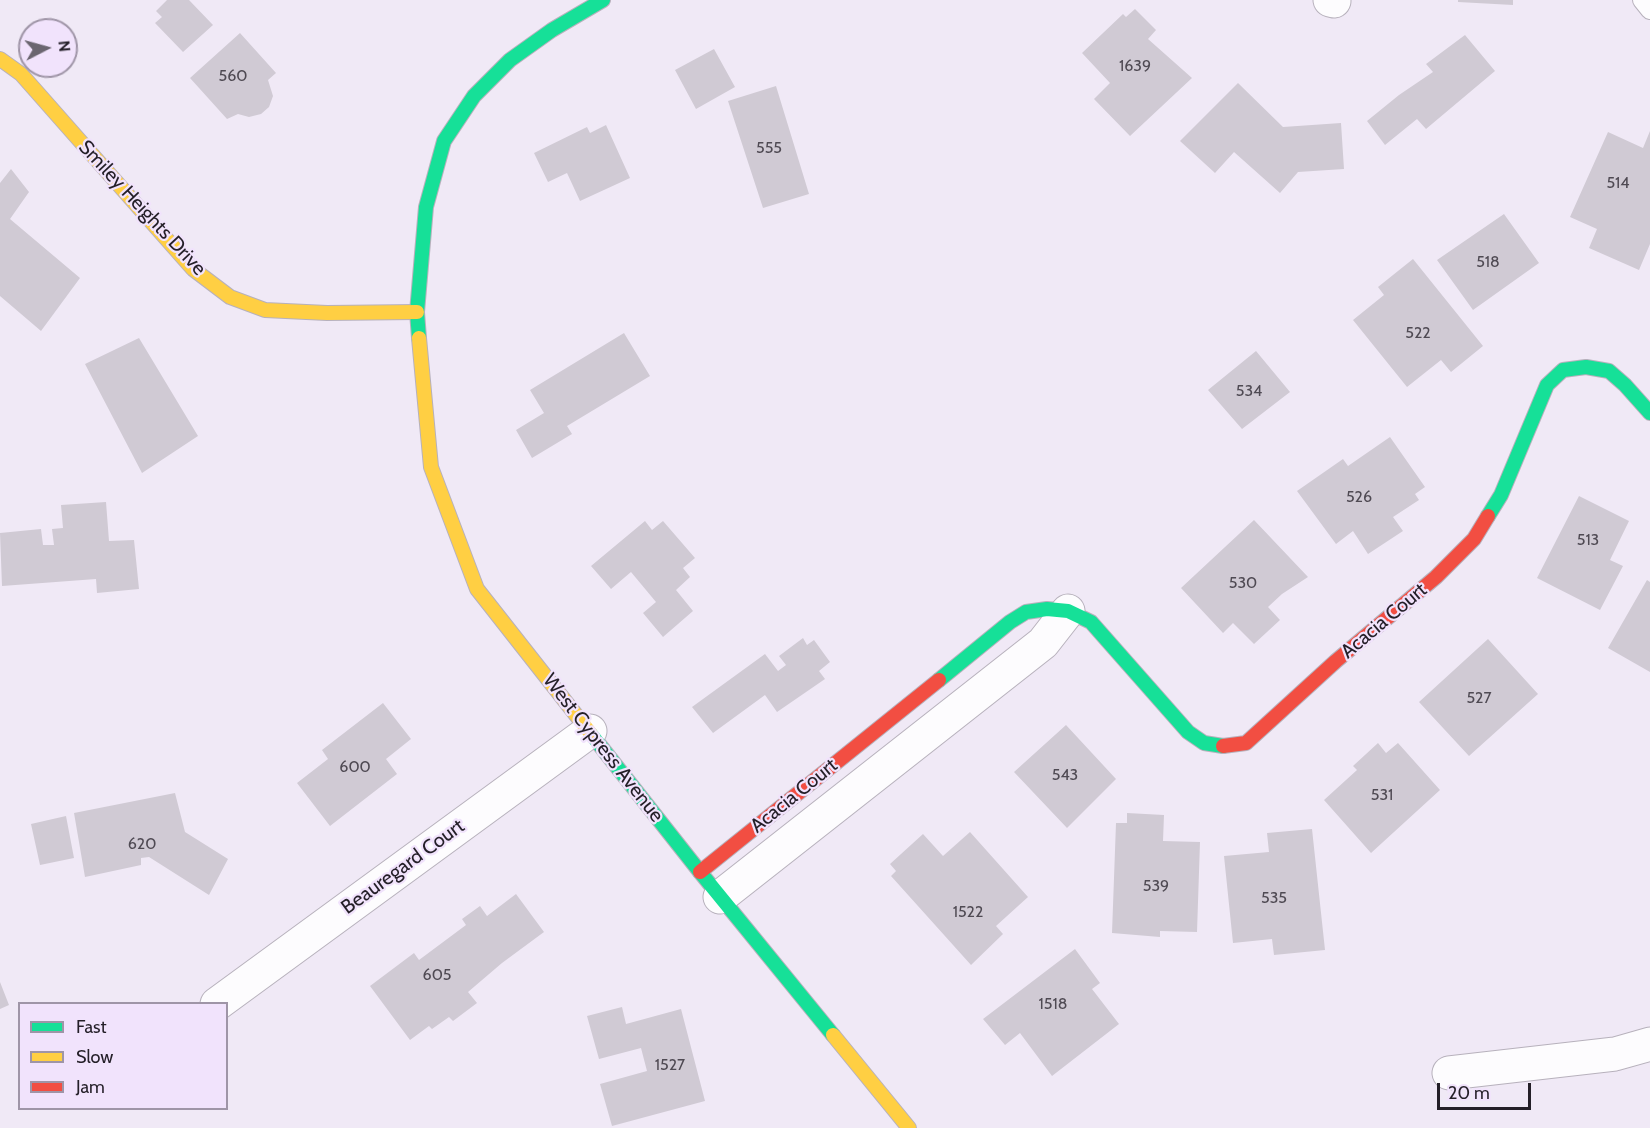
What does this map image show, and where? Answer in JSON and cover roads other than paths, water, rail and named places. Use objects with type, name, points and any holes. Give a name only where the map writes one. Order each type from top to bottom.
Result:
[{"type":"street","name":"West Cypress Avenue","points":[[603,0],[552,30],[510,60],[474,96],[444,141],[426,207],[417,312],[431,467],[477,589],[720,897],[909,1128]]},
{"type":"street","name":"Smiley Heights Drive","points":[[0,59],[21,74],[194,269],[230,297],[265,310],[327,314],[417,312]]},
{"type":"street","name":"Acacia Court","points":[[700,872],[1010,622],[1026,612],[1047,609],[1068,611],[1090,622],[1188,732],[1204,743],[1227,747],[1246,743],[1336,661],[1436,577],[1474,539],[1501,495],[1547,385],[1563,370],[1586,367],[1609,371],[1650,413]]},
{"type":"street","name":"Acacia Court","points":[[720,897],[1043,643],[1068,611]]},
{"type":"street","points":[[888,720],[910,748]]},
{"type":"street","name":"Beauregard Court","points":[[219,1002],[590,731]]},
{"type":"street","points":[[1449,1073],[1615,1054],[1650,1044]]},
{"type":"lane","points":[[1642,0],[1650,10]]}]
